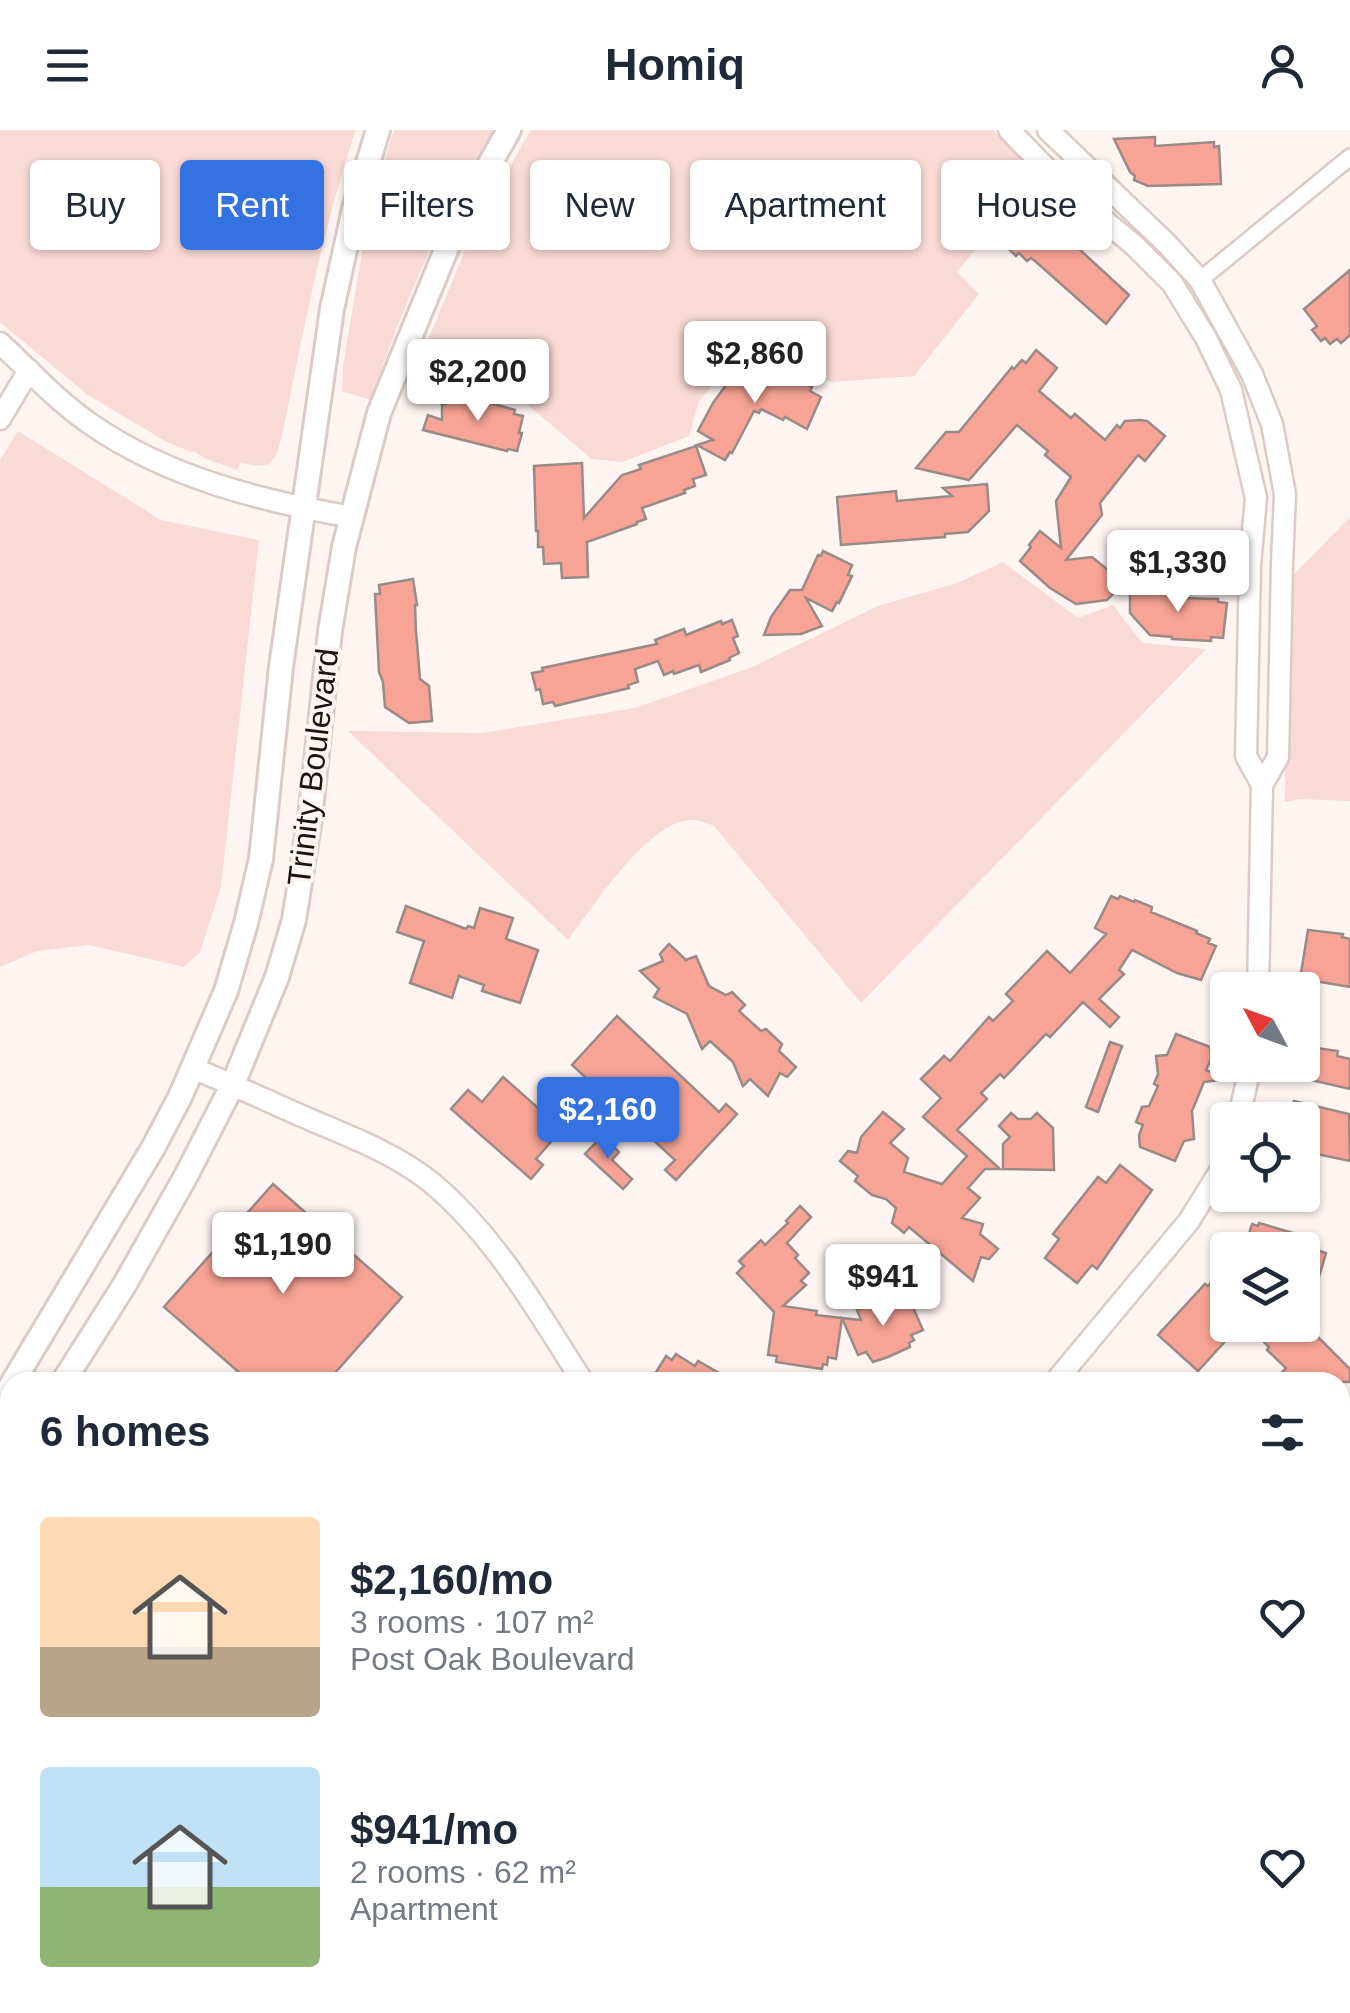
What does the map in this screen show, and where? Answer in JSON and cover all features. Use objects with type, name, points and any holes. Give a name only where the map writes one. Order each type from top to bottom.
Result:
[{"type":"main road","name":"Trinity Boulevard","points":[[19,1372],[153,1148],[226,990],[246,923],[261,859],[281,667],[332,308],[354,209],[378,130]]},
{"type":"main road","name":"Trinity Boulevard","points":[[69,1372],[187,1174],[233,1084],[278,977],[294,920],[310,818],[330,631],[344,546],[379,412],[460,216],[509,130]]},
{"type":"street","points":[[1009,130],[1068,191],[1134,245],[1172,283],[1206,338],[1231,390],[1256,498],[1250,566],[1246,756],[1262,785]]},
{"type":"street","points":[[1048,130],[1200,280],[1252,374],[1272,424],[1286,494],[1278,756],[1262,785],[1258,972]]},
{"type":"street","points":[[1182,300],[1200,280],[1350,157]]},
{"type":"street","points":[[0,343],[59,399],[92,425],[135,450],[200,479],[303,508],[352,517]]},
{"type":"street","points":[[0,419],[29,370]]},
{"type":"street","points":[[192,1068],[363,1142],[431,1183],[472,1221],[507,1264],[577,1372]]},
{"type":"street","points":[[1064,1372],[1188,1221],[1210,1186]]},
{"type":"shaded area","points":[[0,130],[356,130],[344,160],[324,239],[324,160],[180,160],[180,250],[321,250],[282,436],[269,463],[258,466],[240,462],[237,470],[165,441],[88,395],[0,322]]},
{"type":"shaded area","points":[[394,130],[493,130],[476,160],[384,160]]},
{"type":"shaded area","points":[[531,130],[993,130],[1021,160],[941,160],[941,250],[975,250],[957,272],[979,294],[914,376],[831,382],[743,348],[699,401],[689,436],[622,462],[592,459],[518,397],[414,374],[465,250],[510,250],[510,167]]},
{"type":"shaded area","points":[[362,250],[431,250],[371,400],[342,391]]},
{"type":"shaded area","points":[[18,431],[161,520],[259,540],[221,887],[200,952],[184,967],[89,945],[37,951],[0,967],[0,460]]},
{"type":"shaded area","points":[[1350,517],[1350,801],[1285,802],[1288,581]]},
{"type":"shaded area","points":[[1003,562],[1078,618],[1113,605],[1142,643],[1206,649],[861,1003],[714,826],[691,820],[674,824],[657,835],[623,868],[568,940],[348,731],[482,733],[635,708],[750,668],[878,606],[957,583]]},
{"type":"building","points":[[1155,137],[1155,146],[1214,142],[1214,147],[1219,146],[1221,184],[1148,186],[1134,180],[1114,139]]},
{"type":"building","points":[[1010,250],[1080,250],[1129,295],[1106,324],[1035,261],[1027,261],[1019,253],[1016,256]]},
{"type":"building","points":[[1350,270],[1350,335],[1341,343],[1337,339],[1330,344],[1325,338],[1321,341],[1312,330],[1317,326],[1304,309]]},
{"type":"building","points":[[1036,350],[1057,368],[1039,391],[1071,418],[1075,414],[1105,440],[1117,425],[1120,428],[1125,421],[1140,420],[1165,436],[1145,461],[1138,455],[1100,503],[1102,515],[1066,560],[1092,557],[1124,583],[1107,600],[1076,604],[1050,588],[1020,561],[1040,531],[1061,548],[1056,501],[1071,477],[1017,425],[969,480],[916,468],[946,432],[959,432],[1012,367],[1022,360],[1026,363]]},
{"type":"building","points":[[745,358],[771,372],[789,378],[790,375],[821,397],[807,429],[785,417],[783,420],[761,409],[759,413],[754,411],[725,460],[697,445],[713,440],[698,431]]},
{"type":"building","points":[[468,397],[515,410],[514,414],[523,416],[517,451],[423,430],[428,415],[442,420],[442,405]]},
{"type":"building","points":[[696,446],[706,475],[693,479],[695,486],[684,490],[685,493],[642,508],[646,519],[587,542],[588,577],[562,578],[561,563],[544,564],[543,547],[538,547],[536,531],[534,466],[582,463],[584,518],[622,475],[641,469],[639,465]]},
{"type":"building","points":[[987,484],[989,511],[968,532],[841,545],[837,497],[896,491],[897,501],[952,496],[943,488]]},
{"type":"building","points":[[823,551],[852,565],[848,575],[852,576],[839,603],[832,611],[806,598],[822,626],[801,634],[764,635],[790,590],[802,590]]},
{"type":"building","points":[[413,579],[420,679],[429,686],[432,721],[409,723],[385,707],[375,594],[380,594],[379,585]]},
{"type":"building","points":[[1130,588],[1169,589],[1180,598],[1218,599],[1227,603],[1223,638],[1211,637],[1211,641],[1150,635],[1130,613]]},
{"type":"building","points":[[732,620],[739,653],[701,672],[699,665],[664,675],[658,661],[635,669],[638,682],[628,685],[629,688],[555,706],[553,702],[543,704],[540,689],[536,690],[532,673],[543,671],[542,668],[657,644],[655,640],[684,629],[686,635]]},
{"type":"building","points":[[1111,896],[1152,907],[1151,912],[1197,931],[1216,946],[1201,980],[1177,973],[1132,950],[1119,970],[1124,974],[1099,999],[1119,1017],[1110,1027],[1083,1002],[1050,1037],[1046,1034],[1004,1078],[1000,1074],[981,1093],[987,1099],[957,1130],[1000,1169],[985,1169],[968,1188],[980,1198],[962,1218],[983,1224],[980,1234],[998,1249],[989,1259],[981,1257],[973,1281],[909,1227],[904,1233],[892,1223],[896,1208],[855,1181],[858,1176],[840,1161],[848,1151],[857,1153],[861,1137],[883,1112],[904,1129],[890,1143],[908,1158],[904,1172],[942,1184],[967,1156],[923,1117],[941,1098],[921,1079],[944,1056],[950,1061],[989,1017],[993,1021],[1013,1001],[1006,994],[1047,951],[1070,973],[1106,934],[1095,928]]},
{"type":"building","points":[[406,906],[466,929],[474,928],[480,908],[513,918],[506,939],[538,950],[520,1003],[482,991],[484,985],[459,976],[452,998],[410,983],[424,941],[397,932]]},
{"type":"building","points":[[1308,930],[1343,934],[1342,937],[1350,939],[1350,987],[1320,982],[1320,972],[1301,972]]},
{"type":"building","points":[[669,944],[686,960],[696,956],[709,986],[726,995],[732,992],[745,1005],[739,1011],[782,1044],[779,1051],[796,1067],[787,1077],[780,1073],[768,1096],[750,1079],[743,1086],[733,1062],[710,1041],[702,1049],[687,1014],[654,997],[659,989],[640,971],[663,961],[660,954]]},
{"type":"building","points":[[617,1016],[719,1112],[726,1104],[737,1114],[676,1180],[665,1170],[675,1160],[572,1065]]},
{"type":"building","points":[[1176,1034],[1210,1047],[1206,1070],[1210,1072],[1210,1081],[1204,1082],[1192,1111],[1194,1139],[1184,1141],[1175,1161],[1140,1147],[1143,1125],[1136,1122],[1158,1086],[1154,1084],[1158,1074],[1156,1056],[1167,1055]]},
{"type":"building","points":[[1110,1042],[1122,1046],[1098,1112],[1086,1107]]},
{"type":"building","points":[[1320,1048],[1338,1051],[1337,1056],[1350,1059],[1350,1089],[1320,1082]]},
{"type":"building","points":[[503,1077],[562,1129],[536,1159],[543,1165],[531,1179],[451,1109],[468,1090],[482,1102]]},
{"type":"building","points":[[1320,1107],[1349,1114],[1350,1161],[1320,1155]]},
{"type":"building","points":[[1011,1113],[1018,1119],[1031,1119],[1037,1113],[1053,1128],[1054,1170],[1003,1169],[1003,1144],[1010,1137],[999,1126]]},
{"type":"building","points":[[602,1136],[619,1152],[612,1160],[632,1179],[623,1189],[585,1154]]},
{"type":"building","points":[[1120,1165],[1152,1190],[1097,1269],[1092,1265],[1077,1283],[1045,1258],[1059,1239],[1053,1234],[1098,1177],[1106,1183]]},
{"type":"building","points":[[273,1184],[402,1297],[336,1372],[239,1372],[164,1307]]},
{"type":"building","points":[[800,1206],[811,1217],[787,1243],[809,1273],[801,1281],[806,1285],[783,1306],[842,1318],[836,1359],[828,1357],[822,1369],[776,1362],[777,1356],[768,1355],[774,1312],[737,1273],[744,1266],[739,1261],[761,1240],[765,1245]]},
{"type":"building","points":[[1259,1223],[1290,1232],[1250,1232],[1252,1224]]},
{"type":"building","points":[[1320,1251],[1326,1253],[1320,1274]]},
{"type":"building","points":[[1205,1284],[1210,1284],[1210,1342],[1224,1342],[1198,1371],[1158,1335]]},
{"type":"building","points":[[894,1297],[903,1307],[911,1303],[923,1330],[911,1335],[914,1340],[910,1347],[873,1362],[866,1352],[858,1355],[842,1318],[861,1320],[857,1310]]},
{"type":"building","points":[[1320,1339],[1350,1372],[1282,1372],[1286,1368],[1267,1350],[1264,1342]]},
{"type":"building","points":[[676,1354],[695,1366],[698,1361],[717,1372],[656,1372],[666,1356],[672,1360]]}]
